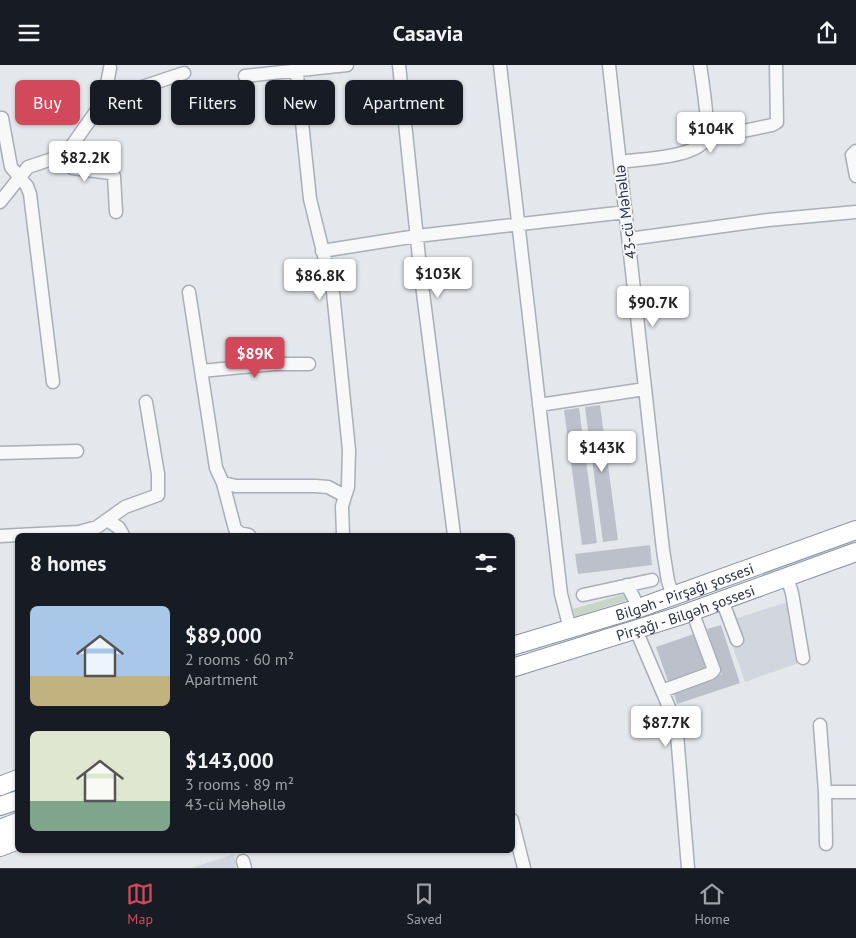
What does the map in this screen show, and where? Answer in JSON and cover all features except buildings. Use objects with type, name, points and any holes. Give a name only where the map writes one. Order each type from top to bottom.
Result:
[{"type":"highway","name":"Bilgəh - Pirşağı şossesi","points":[[515,645],[639,608],[856,530]]},
{"type":"highway","name":"Pirşağı - Bilgəh şossesi","points":[[515,666],[636,630],[856,552]]},
{"type":"highway","points":[[0,786],[15,780]]},
{"type":"highway","points":[[0,806],[15,800]]},
{"type":"highway","points":[[0,829],[15,823]]},
{"type":"highway","points":[[0,847],[15,841]]},
{"type":"street","points":[[245,76],[297,68],[347,65]]},
{"type":"street","points":[[399,65],[416,236],[454,533]]},
{"type":"street","points":[[500,65],[561,594],[570,629]]},
{"type":"street","name":"43-cü Məhəllə","points":[[608,65],[665,568],[673,596]]},
{"type":"street","points":[[620,162],[688,152],[701,146],[706,139],[707,132],[700,65]]},
{"type":"street","points":[[706,139],[772,125],[778,122],[776,65]]},
{"type":"street","points":[[108,80],[110,68]]},
{"type":"street","points":[[297,68],[310,199],[333,292],[348,440],[349,471],[341,515],[344,533]]},
{"type":"street","points":[[161,81],[184,73]]},
{"type":"street","points":[[2,118],[11,167],[18,178],[27,186],[30,193],[53,382]]},
{"type":"street","points":[[0,202],[28,167],[61,156],[73,144],[90,121]]},
{"type":"street","points":[[856,151],[852,155],[856,176]]},
{"type":"street","points":[[61,156],[72,168],[110,173],[114,176],[116,212]]},
{"type":"street","points":[[322,251],[416,236],[626,212]]},
{"type":"street","points":[[629,239],[768,220],[856,212]]},
{"type":"street","points":[[189,292],[216,468],[223,483],[235,529],[240,533]]},
{"type":"street","points":[[201,371],[275,363],[309,364]]},
{"type":"street","points":[[539,405],[645,389]]},
{"type":"street","points":[[59,533],[79,532],[97,527],[109,521],[125,507],[154,498],[159,490],[146,402]]},
{"type":"street","points":[[0,453],[77,451]]},
{"type":"street","points":[[223,483],[236,486],[321,486],[336,490],[345,496]]},
{"type":"street","points":[[109,521],[119,528],[122,533]]},
{"type":"street","points":[[0,536],[15,535]]},
{"type":"street","points":[[787,577],[792,593],[803,658]]},
{"type":"street","points":[[583,595],[652,579]]},
{"type":"street","points":[[627,585],[639,608]]},
{"type":"street","points":[[722,600],[737,640]]},
{"type":"street","points":[[662,691],[711,673],[714,669],[692,611]]},
{"type":"street","points":[[636,630],[675,726],[681,753],[688,868]]},
{"type":"street","points":[[820,725],[825,793],[826,844]]},
{"type":"street","points":[[825,793],[856,792]]},
{"type":"street","points":[[515,832],[524,868]]},
{"type":"shaded area","points":[[791,601],[799,663],[745,682],[724,622]]},
{"type":"shaded area","points":[[234,854],[236,868],[192,868]]},
{"type":"green space","points":[[629,593],[631,599],[575,617],[573,609]]}]
